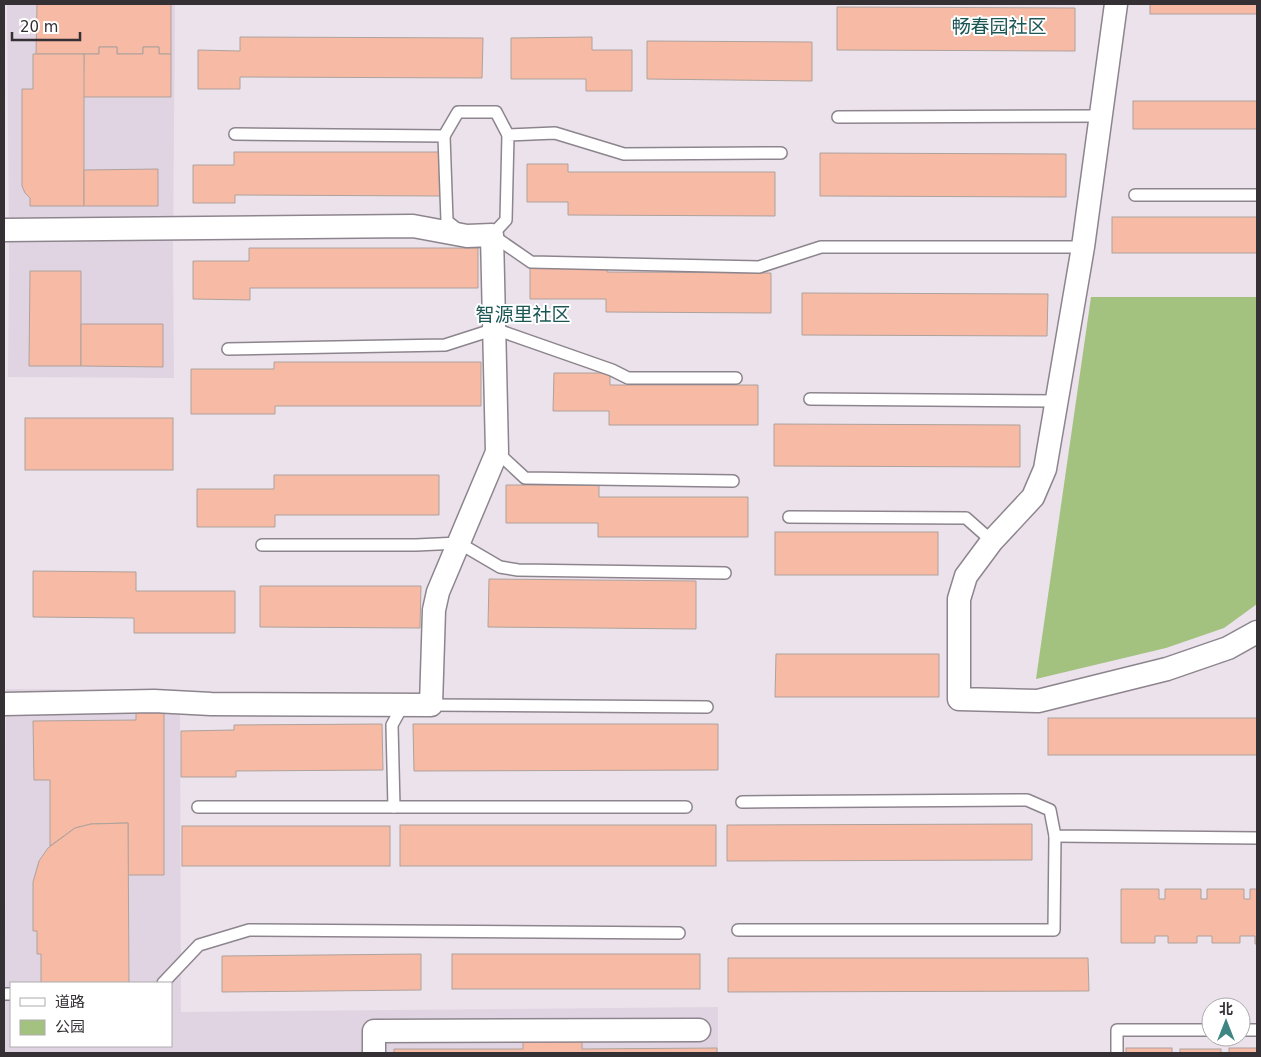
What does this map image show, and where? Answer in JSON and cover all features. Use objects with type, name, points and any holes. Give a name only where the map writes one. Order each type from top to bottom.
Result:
[{"type":"street","points":[[1116,4],[1083,247],[1045,469],[1034,497],[992,541],[966,576],[959,599],[959,699],[1038,701],[1167,669],[1228,648],[1257,632]]},
{"type":"street","points":[[4,230],[413,226],[466,236],[492,235],[497,452],[438,592],[434,610],[431,705],[212,704],[154,701],[4,704]]},
{"type":"street","points":[[374,1053],[374,1031],[699,1030]]},
{"type":"lane","points":[[466,236],[446,221],[444,136],[458,112],[496,112],[508,134],[506,220],[492,235],[531,262],[759,267],[821,247],[1083,247]]},
{"type":"lane","points":[[838,117],[1101,116]]},
{"type":"lane","points":[[508,134],[555,133],[624,154],[781,153]]},
{"type":"lane","points":[[235,134],[444,136]]},
{"type":"lane","points":[[1135,195],[1257,195]]},
{"type":"lane","points":[[228,349],[445,345],[495,328],[612,370],[628,378],[736,378]]},
{"type":"lane","points":[[810,399],[1056,401]]},
{"type":"lane","points":[[497,452],[525,478],[733,481]]},
{"type":"lane","points":[[789,517],[966,518],[992,541]]},
{"type":"lane","points":[[262,545],[459,544],[500,567],[518,570],[725,573]]},
{"type":"lane","points":[[394,807],[392,726],[403,705]]},
{"type":"lane","points":[[431,705],[707,707]]},
{"type":"lane","points":[[738,930],[1054,930],[1055,836],[1050,810],[1026,800],[742,802]]},
{"type":"lane","points":[[198,808],[686,808]]},
{"type":"lane","points":[[1055,836],[1257,838]]},
{"type":"lane","points":[[164,982],[199,945],[249,930],[679,933]]},
{"type":"lane","points":[[1118,1053],[1117,1030],[1201,1030]]},
{"type":"shaded area","points":[[7,4],[175,4],[174,378],[8,377]]},
{"type":"shaded area","points":[[6,689],[180,690],[181,1012],[718,1007],[718,1053],[5,1053]]},
{"type":"green space","points":[[1091,297],[1257,297],[1257,604],[1224,628],[1166,648],[1036,679]]},
{"type":"building","points":[[37,4],[171,4],[171,54],[159,54],[159,47],[143,47],[143,54],[117,54],[117,47],[99,47],[99,54],[36,54]]},
{"type":"building","points":[[1150,4],[1257,4],[1257,14],[1150,14]]},
{"type":"building","points":[[837,7],[1075,8],[1075,51],[837,50]]},
{"type":"building","points":[[240,37],[483,38],[482,78],[240,77],[240,89],[198,89],[198,50],[240,51]]},
{"type":"building","points":[[592,37],[592,50],[632,50],[632,91],[586,91],[586,79],[511,79],[511,38]]},
{"type":"building","points":[[647,41],[812,42],[812,81],[647,79]]},
{"type":"building","points":[[99,47],[117,47],[117,54],[143,54],[143,47],[159,47],[159,54],[171,54],[171,97],[83,97],[84,54],[99,54]]},
{"type":"building","points":[[33,54],[84,54],[84,206],[30,206],[30,198],[22,186],[22,89],[33,89]]},
{"type":"building","points":[[1133,101],[1257,101],[1257,129],[1133,129]]},
{"type":"building","points":[[234,152],[441,152],[441,196],[235,195],[235,203],[193,203],[193,165],[234,165]]},
{"type":"building","points":[[820,153],[1066,154],[1066,197],[820,196]]},
{"type":"building","points":[[527,164],[568,164],[568,172],[775,172],[775,216],[568,215],[568,202],[527,202]]},
{"type":"building","points":[[158,169],[158,206],[84,206],[84,170]]},
{"type":"building","points":[[1112,217],[1257,217],[1257,253],[1112,253]]},
{"type":"building","points":[[249,248],[478,248],[478,288],[250,288],[250,300],[193,299],[193,261],[249,261]]},
{"type":"building","points":[[530,261],[607,261],[607,272],[771,273],[771,313],[606,312],[606,299],[530,299]]},
{"type":"building","points":[[30,271],[81,271],[81,366],[29,366]]},
{"type":"building","points":[[802,293],[1048,294],[1047,336],[802,335]]},
{"type":"building","points":[[81,324],[163,324],[163,367],[81,366]]},
{"type":"building","points":[[274,362],[481,362],[481,406],[275,406],[275,414],[191,414],[191,369],[274,369]]},
{"type":"building","points":[[554,373],[610,373],[610,385],[758,385],[758,425],[609,425],[609,411],[553,411]]},
{"type":"building","points":[[25,418],[173,418],[173,470],[25,470]]},
{"type":"building","points":[[774,424],[1020,425],[1020,467],[774,466]]},
{"type":"building","points":[[274,475],[439,475],[439,515],[275,515],[275,527],[197,527],[197,489],[274,489]]},
{"type":"building","points":[[506,485],[599,485],[599,497],[748,497],[748,537],[598,537],[598,523],[506,523]]},
{"type":"building","points":[[775,532],[938,532],[938,575],[775,575]]},
{"type":"building","points":[[33,571],[136,572],[136,591],[235,591],[235,633],[134,633],[134,618],[33,617]]},
{"type":"building","points":[[489,579],[696,581],[696,629],[488,627]]},
{"type":"building","points":[[260,586],[421,586],[420,628],[260,627]]},
{"type":"building","points":[[776,654],[939,654],[939,697],[775,697]]},
{"type":"building","points":[[136,712],[164,712],[164,875],[128,875],[128,823],[91,824],[75,828],[50,846],[50,780],[34,780],[33,721],[136,720]]},
{"type":"building","points":[[1048,718],[1257,718],[1257,755],[1048,755]]},
{"type":"building","points":[[382,724],[383,770],[236,771],[236,777],[181,777],[181,731],[234,730],[234,725]]},
{"type":"building","points":[[413,724],[718,724],[718,770],[414,771]]},
{"type":"building","points":[[128,823],[129,982],[41,982],[41,954],[37,954],[37,931],[33,931],[33,882],[39,861],[48,848],[75,828],[91,824]]},
{"type":"building","points":[[1032,824],[1032,860],[727,861],[727,825]]},
{"type":"building","points":[[400,825],[716,825],[716,866],[400,866]]},
{"type":"building","points":[[182,826],[390,826],[390,866],[182,866]]},
{"type":"building","points":[[1121,889],[1159,889],[1159,899],[1165,899],[1165,889],[1201,889],[1201,899],[1207,899],[1207,889],[1244,889],[1244,899],[1250,899],[1250,889],[1257,889],[1257,944],[1255,944],[1255,936],[1240,936],[1240,943],[1212,943],[1212,936],[1197,936],[1197,943],[1168,943],[1168,936],[1155,936],[1155,943],[1121,943]]},
{"type":"building","points":[[421,954],[421,990],[222,992],[222,956]]},
{"type":"building","points":[[452,954],[700,954],[700,989],[452,989]]},
{"type":"building","points":[[728,958],[1088,958],[1089,991],[728,992]]},
{"type":"building","points":[[523,1038],[582,1038],[582,1049],[717,1048],[717,1053],[394,1053],[394,1049],[523,1049]]},
{"type":"building","points":[[1126,1048],[1172,1048],[1172,1053],[1126,1053]]},
{"type":"building","points":[[1229,1048],[1257,1048],[1257,1053],[1229,1053]]},
{"type":"building","points":[[1180,1049],[1221,1049],[1221,1053],[1180,1053]]},
{"type":"district","name":"畅春园社区","points":[[999,26]]},
{"type":"district","name":"智源里社区","points":[[523,314]]}]
